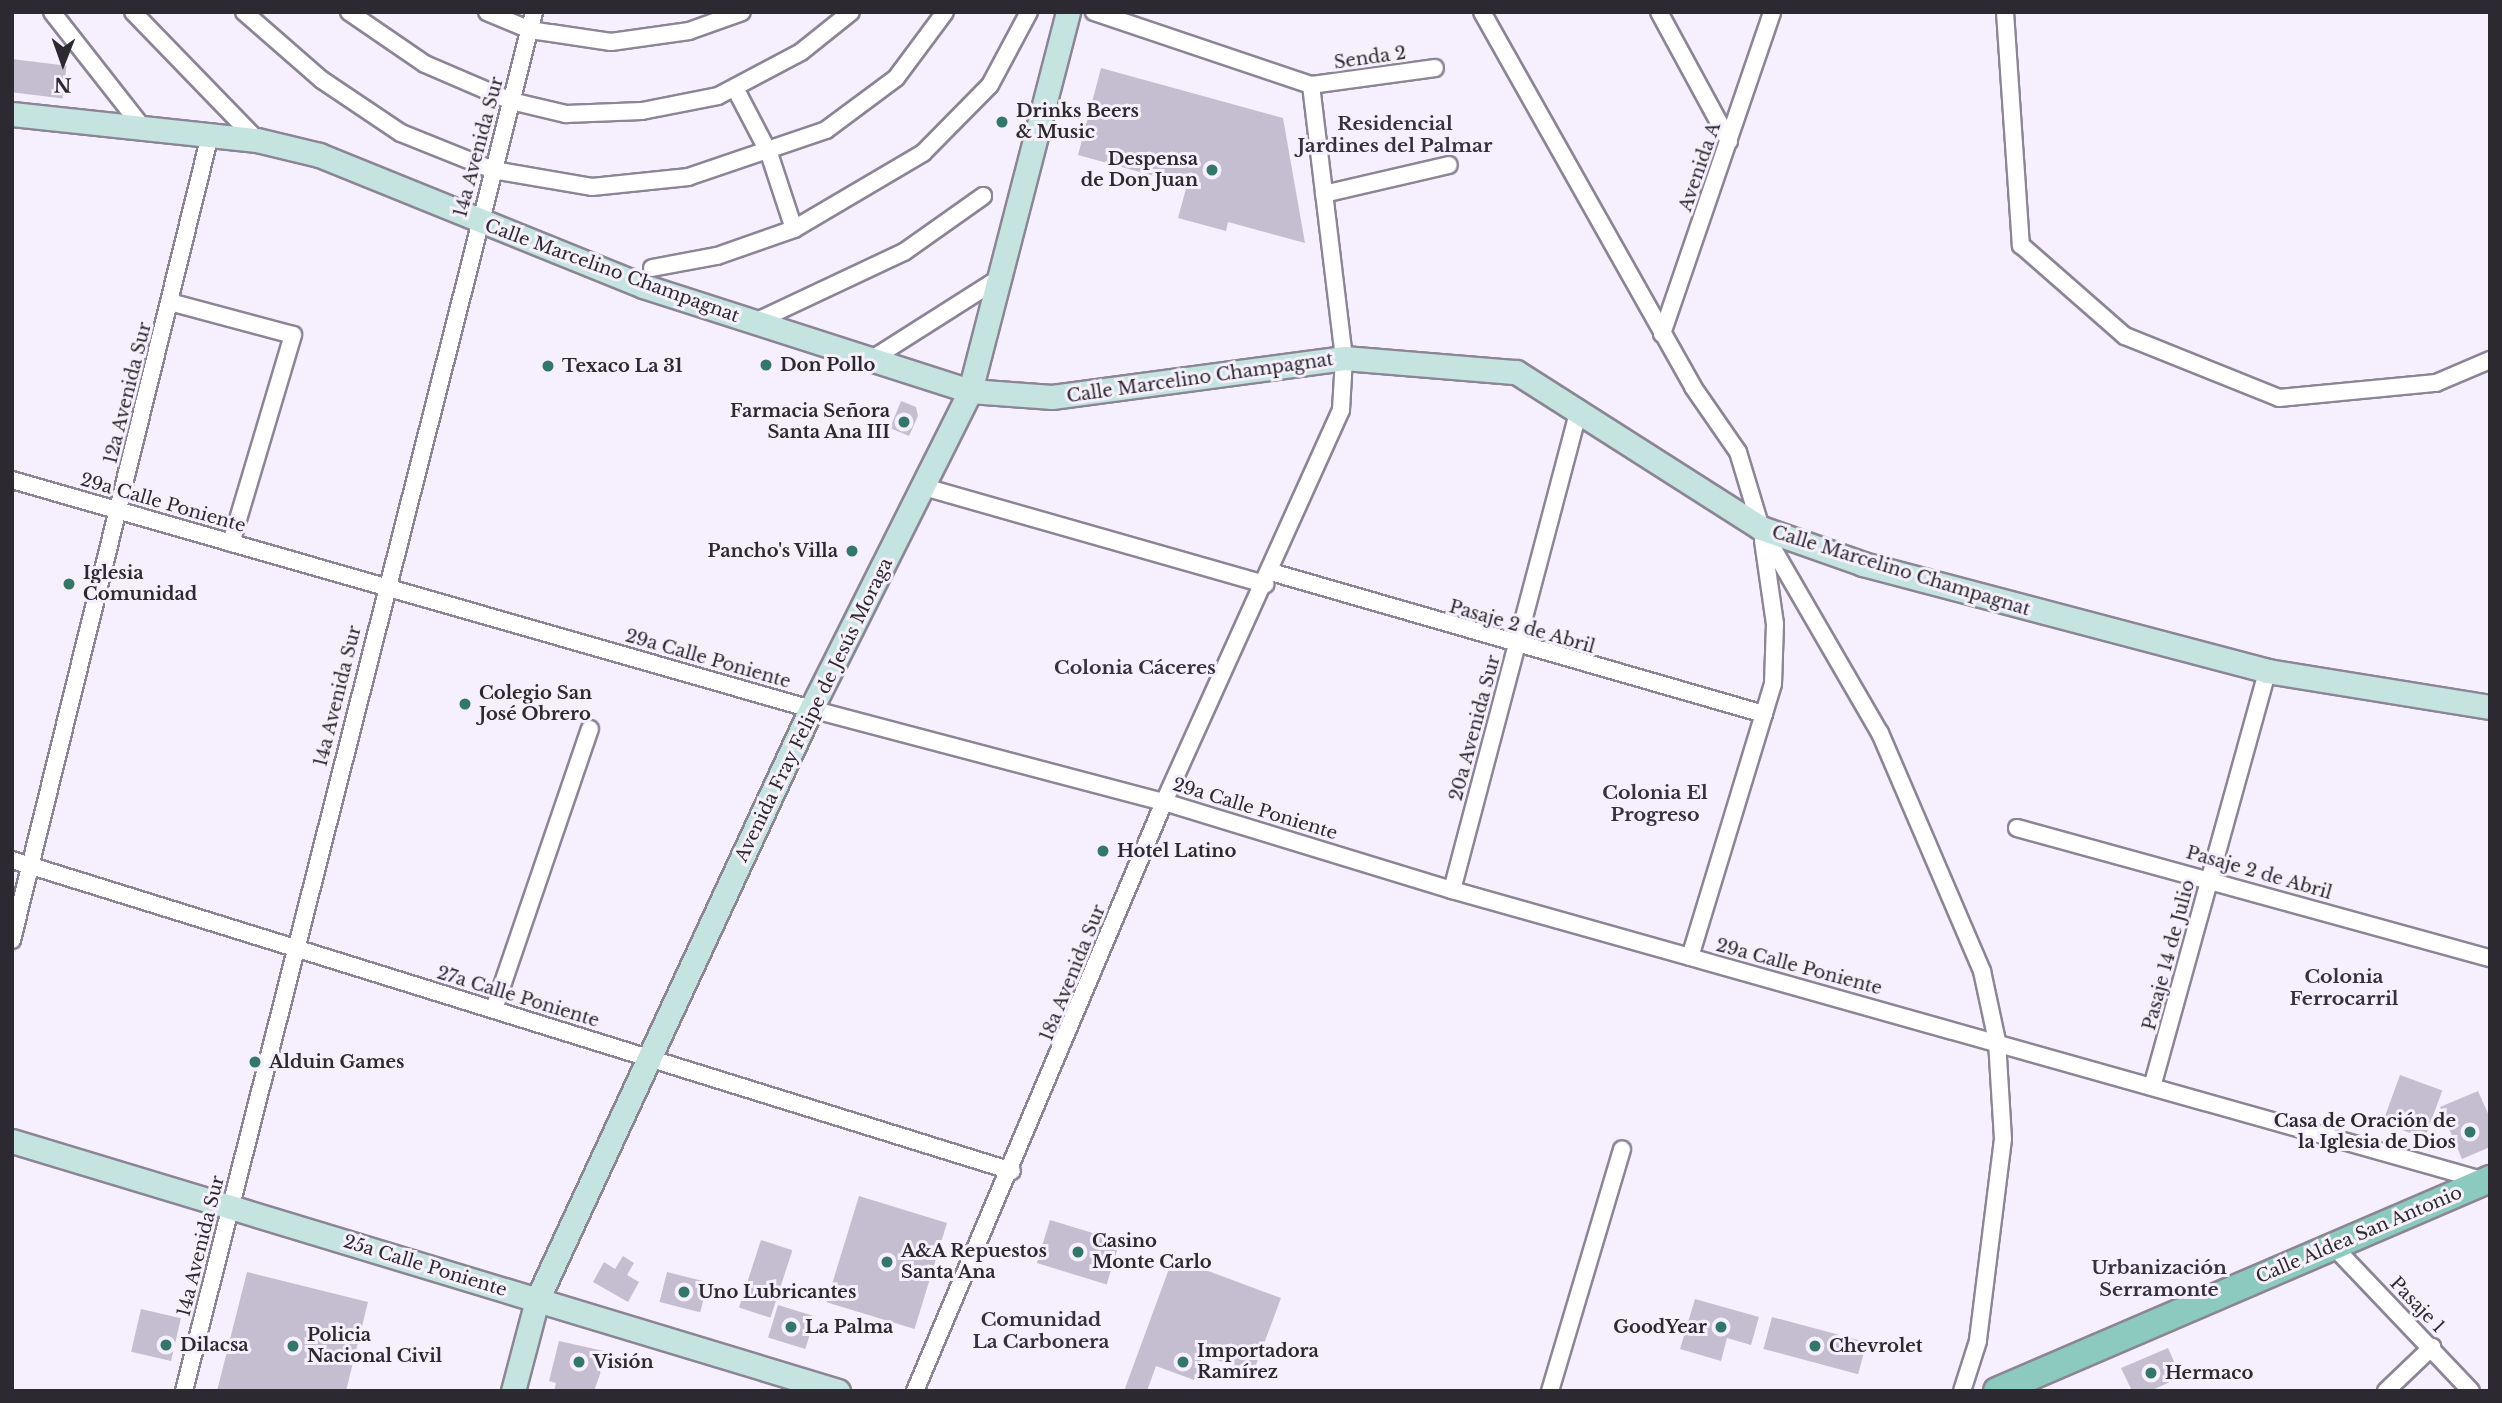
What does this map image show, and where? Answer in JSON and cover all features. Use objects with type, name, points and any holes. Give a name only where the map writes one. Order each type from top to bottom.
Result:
[{"type":"main road","name":"Calle Aldea San Antonio","points":[[1997,1391],[2487,1180]]},
{"type":"street","points":[[52,12],[143,128]]},
{"type":"street","points":[[133,12],[257,140]]},
{"type":"street","points":[[244,12],[285,52],[363,111],[401,133],[493,170],[550,182],[615,186],[688,177],[769,153],[826,130],[870,101],[911,62],[945,12]]},
{"type":"street","points":[[349,12],[425,64],[511,101],[566,114],[617,113],[683,104],[735,88],[801,52],[851,12]]},
{"type":"street","points":[[487,12],[530,30],[639,40],[689,31],[742,12]]},
{"type":"street","name":"14a Avenida Sur","points":[[184,1391],[385,587],[534,12]]},
{"type":"street","points":[[652,268],[717,256],[794,229],[896,171],[959,121],[1007,62],[1029,12]]},
{"type":"street","name":"Avenida Fray Felipe de Jesús Moraga","points":[[513,1391],[537,1300],[811,709],[924,487],[949,424],[970,391],[1068,12]]},
{"type":"street","points":[[1094,12],[1311,85]]},
{"type":"street","points":[[1482,12],[1662,334],[1738,452],[1761,528],[1776,664],[1764,714],[1690,957]]},
{"type":"street","points":[[1659,12],[1729,141]]},
{"type":"street","name":"Avenida A","points":[[1662,334],[1772,12]]},
{"type":"street","points":[[2005,12],[2021,245],[2125,336],[2279,398],[2436,383],[2490,360]]},
{"type":"street","name":"Senda 2","points":[[1311,85],[1435,68]]},
{"type":"street","name":"18a Avenida Sur","points":[[915,1391],[1012,1171],[1164,802],[1268,578],[1340,410],[1345,358],[1311,85]]},
{"type":"street","points":[[735,88],[769,153],[794,229]]},
{"type":"street","name":"Calle Marcelino Champagnat","points":[[12,114],[143,128],[209,139],[257,140],[319,155],[389,181],[479,224],[755,322],[970,391],[1052,397],[1345,358],[1517,372],[1578,414],[1761,528],[1996,603],[2267,671],[2490,706]]},
{"type":"street","name":"12a Avenida Sur","points":[[12,940],[209,139]]},
{"type":"street","points":[[1324,194],[1449,166]]},
{"type":"street","points":[[755,322],[904,252],[983,196]]},
{"type":"street","points":[[872,359],[1001,276]]},
{"type":"street","points":[[170,302],[293,335],[231,543]]},
{"type":"street","name":"20a Avenida Sur","points":[[1452,890],[1578,414]]},
{"type":"street","name":"29a Calle Poniente","points":[[12,480],[811,709],[1164,802],[1452,890],[2487,1180]]},
{"type":"street","name":"Pasaje 2 de Abril","points":[[924,487],[1764,714]]},
{"type":"street","points":[[1761,528],[1880,733],[1982,971],[1997,1041],[2003,1139],[1978,1341],[1962,1391]]},
{"type":"street","name":"Pasaje 14 de Julio","points":[[2152,1087],[2267,671]]},
{"type":"street","points":[[494,1009],[590,729]]},
{"type":"street","name":"Pasaje 2 de Abril","points":[[2017,828],[2210,878],[2490,958]]},
{"type":"street","name":"27a Calle Poniente","points":[[12,860],[1012,1171]]},
{"type":"street","name":"25a Calle Poniente","points":[[12,1141],[838,1391]]},
{"type":"street","points":[[1550,1391],[1622,1149]]},
{"type":"street","name":"Pasaje 1","points":[[2334,1248],[2432,1347],[2471,1391]]},
{"type":"street","points":[[2386,1391],[2432,1347]]},
{"type":"building","points":[[12,59],[67,66],[63,98],[12,92]]},
{"type":"building","name":"Despensa de Don Juan","points":[[1101,68],[1283,118],[1305,243],[1228,222],[1226,231],[1178,218],[1187,185],[1078,155]]},
{"type":"building","name":"Farmacia Señora Santa Ana III","points":[[901,401],[916,407],[918,416],[909,436],[890,428]]},
{"type":"building","points":[[2400,1075],[2442,1090],[2425,1138],[2383,1123]]},
{"type":"building","name":"Casa de Oración de la Iglesia de Dios","points":[[2478,1091],[2490,1118],[2490,1147],[2462,1159],[2440,1107]]},
{"type":"building","name":"A&A Repuestos Santa Ana","points":[[859,1196],[947,1223],[915,1329],[827,1302]]},
{"type":"building","name":"Casino Monte Carlo","points":[[1050,1220],[1120,1241],[1107,1284],[1037,1263]]},
{"type":"building","points":[[761,1240],[792,1250],[770,1318],[739,1308]]},
{"type":"building","points":[[623,1256],[634,1263],[627,1275],[639,1282],[628,1302],[593,1282],[604,1262],[615,1269]]},
{"type":"building","points":[[1173,1258],[1281,1298],[1253,1373],[1203,1355],[1194,1380],[1156,1366],[1147,1391],[1124,1391]]},
{"type":"building","name":"Policia Nacional Civil","points":[[247,1272],[368,1302],[346,1391],[217,1391]]},
{"type":"building","name":"Uno Lubricantes","points":[[667,1272],[708,1282],[700,1312],[660,1302]]},
{"type":"building","name":"GoodYear","points":[[1695,1299],[1759,1317],[1751,1345],[1727,1338],[1721,1361],[1680,1349]]},
{"type":"building","name":"La Palma","points":[[778,1305],[815,1316],[805,1349],[768,1338]]},
{"type":"building","points":[[141,1309],[181,1318],[171,1361],[131,1352]]},
{"type":"building","name":"Chevrolet","points":[[1772,1317],[1867,1342],[1858,1374],[1763,1349]]},
{"type":"building","name":"Visión","points":[[559,1341],[608,1352],[594,1391],[554,1391],[556,1383],[549,1381]]},
{"type":"building","name":"Hermaco","points":[[2168,1348],[2181,1377],[2150,1391],[2132,1391],[2121,1368]]},
{"type":"place","name":"Drinks Beers & Music","points":[[1002,122]]},
{"type":"place","name":"Despensa de Don Juan","points":[[1212,170]]},
{"type":"place","name":"Don Pollo","points":[[766,365]]},
{"type":"place","name":"Texaco La 31","points":[[548,366]]},
{"type":"place","name":"Farmacia Señora Santa Ana III","points":[[904,422]]},
{"type":"place","name":"Pancho's Villa","points":[[852,551]]},
{"type":"place","name":"Iglesia Comunidad","points":[[69,584]]},
{"type":"place","name":"Colegio San José Obrero","points":[[465,704]]},
{"type":"place","name":"Hotel Latino","points":[[1103,851]]},
{"type":"place","name":"Alduin Games","points":[[255,1062]]},
{"type":"place","name":"Casa de Oración de la Iglesia de Dios","points":[[2470,1132]]},
{"type":"place","name":"Casino Monte Carlo","points":[[1078,1252]]},
{"type":"place","name":"A&A Repuestos Santa Ana","points":[[887,1262]]},
{"type":"place","name":"Uno Lubricantes","points":[[684,1292]]},
{"type":"place","name":"La Palma","points":[[791,1327]]},
{"type":"place","name":"GoodYear","points":[[1721,1327]]},
{"type":"place","name":"Dilacsa","points":[[166,1345]]},
{"type":"place","name":"Policia Nacional Civil","points":[[293,1346]]},
{"type":"place","name":"Chevrolet","points":[[1815,1346]]},
{"type":"place","name":"Visión","points":[[579,1362]]},
{"type":"place","name":"Importadora Ramírez","points":[[1183,1362]]},
{"type":"place","name":"Hermaco","points":[[2151,1373]]},
{"type":"district","name":"Residencial Jardines del Palmar","points":[[1395,135]]},
{"type":"district","name":"Colonia Cáceres","points":[[1135,668]]},
{"type":"district","name":"Colonia El Progreso","points":[[1655,804]]},
{"type":"district","name":"Colonia Ferrocarril","points":[[2344,988]]},
{"type":"district","name":"Urbanización Serramonte","points":[[2159,1279]]},
{"type":"district","name":"Comunidad La Carbonera","points":[[1041,1331]]}]
